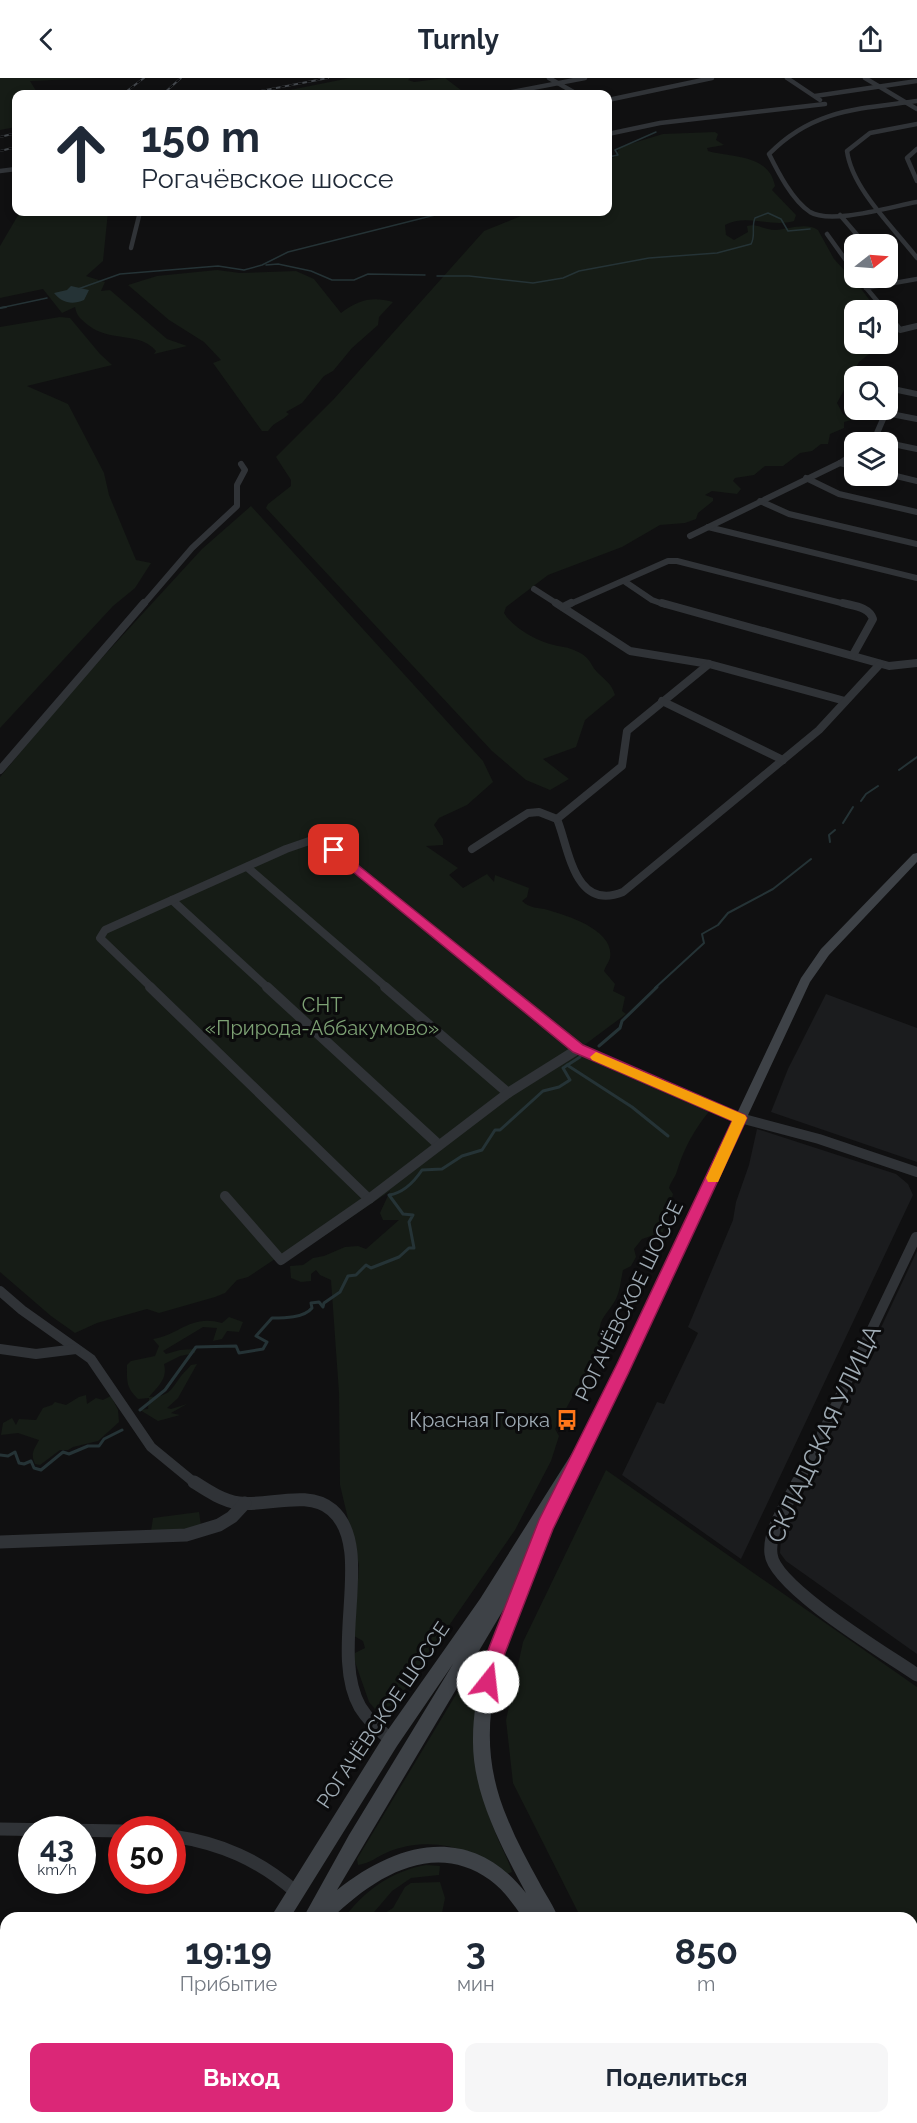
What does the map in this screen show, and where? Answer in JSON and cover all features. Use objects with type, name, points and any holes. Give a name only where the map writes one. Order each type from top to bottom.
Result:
[{"type":"main road","name":"РОГАЧЁВСКОЕ ШОССЕ","points":[[284,1912],[391,1740],[485,1604],[584,1447],[804,981],[825,951],[917,856]]},
{"type":"main road","points":[[315,1912],[545,1526],[584,1447]]},
{"type":"main road","points":[[545,1526],[496,1653],[482,1714],[481,1741],[484,1770],[505,1836],[546,1912]]},
{"type":"main road","points":[[326,1912],[338,1899],[389,1864],[414,1855],[434,1854],[467,1858],[495,1873],[529,1912]]},
{"type":"street","points":[[549,78],[569,90]]},
{"type":"street","points":[[524,90],[585,78]]},
{"type":"street","points":[[612,99],[712,78]]},
{"type":"street","points":[[788,78],[839,113]]},
{"type":"street","points":[[865,78],[917,110]]},
{"type":"street","points":[[815,96],[917,81]]},
{"type":"street","points":[[917,101],[814,118],[780,140],[769,154],[776,169],[810,212],[825,217],[917,202]]},
{"type":"street","points":[[612,133],[660,123],[825,104]]},
{"type":"street","points":[[917,124],[872,131],[854,143],[847,151],[849,166],[861,187],[917,258]]},
{"type":"street","points":[[917,149],[907,158],[917,181]]},
{"type":"street","points":[[840,215],[856,234]]},
{"type":"street","points":[[130,248],[139,216]]},
{"type":"street","points":[[827,234],[844,258]]},
{"type":"street","points":[[898,282],[917,279]]},
{"type":"street","points":[[866,288],[876,300]]},
{"type":"street","points":[[898,328],[900,330],[917,326]]},
{"type":"street","points":[[898,390],[917,394]]},
{"type":"street","points":[[898,413],[917,419]]},
{"type":"street","points":[[898,445],[917,449]]},
{"type":"street","points":[[690,536],[844,460]]},
{"type":"street","points":[[840,463],[844,464]]},
{"type":"street","points":[[0,770],[192,548],[237,506],[237,485],[245,470],[242,464]]},
{"type":"street","points":[[898,476],[917,481]]},
{"type":"street","points":[[806,478],[840,494],[917,512]]},
{"type":"street","points":[[760,501],[789,514],[917,544]]},
{"type":"street","points":[[708,527],[917,578]]},
{"type":"street","points":[[563,607],[668,561],[677,561],[865,609],[871,613],[873,619],[853,655]]},
{"type":"street","points":[[624,581],[659,603],[880,664],[901,666],[917,663]]},
{"type":"street","points":[[534,589],[630,651],[709,664],[845,701]]},
{"type":"street","points":[[557,819],[622,766],[627,731],[709,664]]},
{"type":"street","points":[[557,819],[565,851],[583,886],[601,897],[619,895],[819,730],[880,664]]},
{"type":"street","points":[[662,701],[783,760]]},
{"type":"street","points":[[472,849],[528,813],[539,812],[557,819]]},
{"type":"street","points":[[369,1199],[100,938],[105,930],[315,839],[323,841],[578,1049],[740,1118],[819,1139],[917,1172]]},
{"type":"street","points":[[247,867],[508,1093]]},
{"type":"street","points":[[172,900],[439,1145]]},
{"type":"street","points":[[225,1196],[281,1260],[369,1199],[508,1093],[578,1049]]},
{"type":"street","name":"СКЛАДСКАЯ УЛИЦА","points":[[917,1236],[772,1537],[770,1552],[774,1564],[791,1586],[917,1676]]},
{"type":"street","points":[[0,1291],[37,1323],[90,1358],[155,1452],[190,1478],[225,1500],[245,1503],[317,1501],[342,1519],[349,1534],[352,1560],[347,1659],[349,1681],[365,1717],[391,1740]]},
{"type":"street","points":[[0,1349],[36,1354],[76,1349]]},
{"type":"street","points":[[0,1542],[186,1535],[207,1531],[230,1521],[245,1503]]},
{"type":"street","points":[[0,1829],[108,1831]]},
{"type":"street","points":[[186,1838],[237,1851],[272,1871],[296,1892]]},
{"type":"shaded area","points":[[71,286],[89,290],[84,300],[68,302],[60,299],[54,293],[67,290]]},
{"type":"shaded area","points":[[826,994],[917,1028],[917,1162],[771,1112],[788,1069]]},
{"type":"shaded area","points":[[757,1129],[896,1174],[908,1184],[913,1195],[741,1559],[622,1475],[657,1402],[664,1404],[698,1333],[688,1327],[733,1220]]},
{"type":"shaded area","points":[[917,1251],[917,1654],[786,1561],[780,1553],[781,1540]]},
{"type":"green space","points":[[0,78],[100,78],[30,81],[36,90],[12,90],[12,128],[0,130]]},
{"type":"green space","points":[[350,78],[410,78],[408,80],[414,82],[445,78],[461,90],[290,90]]},
{"type":"green space","points":[[715,132],[718,134],[716,140],[724,145],[707,148],[708,151],[749,159],[766,168],[775,186],[772,190],[796,215],[794,221],[777,223],[742,220],[725,225],[726,235],[734,240],[748,232],[747,226],[751,225],[775,230],[808,226],[818,230],[834,259],[844,270],[844,288],[860,288],[870,300],[844,300],[844,354],[869,354],[857,366],[844,366],[844,390],[837,403],[844,415],[844,420],[851,420],[844,422],[844,428],[830,434],[828,444],[821,444],[812,451],[800,453],[783,466],[765,466],[754,475],[735,478],[733,481],[741,489],[737,494],[712,491],[705,495],[713,498],[713,501],[698,513],[696,519],[685,523],[660,525],[622,547],[548,575],[506,607],[504,613],[508,619],[526,633],[585,656],[610,685],[615,695],[585,720],[576,747],[543,759],[569,779],[550,790],[526,780],[492,751],[266,508],[291,486],[291,480],[276,457],[333,400],[484,231],[521,216],[612,216],[612,158],[615,157],[620,147],[663,134]]},
{"type":"green space","points":[[18,216],[108,216],[103,261],[86,276],[105,282],[101,291],[110,290],[167,339],[187,346],[154,354],[156,351],[142,341],[106,334],[88,325],[80,318],[75,307],[62,313],[43,289],[0,298],[0,246]]},
{"type":"green space","points":[[217,270],[240,273],[296,271],[314,279],[341,313],[366,300],[378,299],[393,302],[379,317],[378,325],[352,348],[333,371],[324,376],[302,403],[286,412],[289,414],[268,431],[262,431],[213,363],[221,360],[204,342],[169,320],[128,285],[157,276]]},
{"type":"green space","points":[[60,317],[70,318],[112,365],[27,386],[68,404],[104,473],[109,495],[136,560],[151,563],[135,588],[113,606],[0,728],[0,327]]},
{"type":"green space","name":"СНТ «Природа-Аббакумово»","points":[[251,506],[483,761],[493,782],[467,805],[439,818],[434,825],[443,839],[443,845],[426,846],[458,868],[449,875],[463,888],[487,874],[494,882],[495,875],[529,888],[527,897],[522,901],[528,905],[578,920],[598,932],[610,948],[610,958],[604,971],[615,984],[613,991],[625,997],[622,1011],[626,1014],[583,1046],[711,1109],[700,1123],[683,1154],[669,1188],[673,1194],[663,1232],[642,1239],[634,1249],[636,1257],[631,1266],[623,1270],[617,1296],[602,1319],[601,1344],[555,1429],[559,1436],[551,1461],[515,1530],[394,1705],[375,1709],[369,1702],[354,1659],[355,1653],[365,1648],[363,1641],[354,1636],[359,1565],[340,1485],[339,1393],[331,1280],[320,1275],[316,1270],[311,1274],[311,1281],[301,1282],[291,1278],[290,1266],[303,1265],[313,1258],[345,1247],[358,1246],[366,1249],[399,1220],[383,1220],[380,1213],[390,1191],[281,1265],[275,1259],[248,1277],[237,1280],[225,1293],[159,1313],[147,1309],[97,1323],[75,1333],[51,1316],[0,1272],[0,777],[66,697],[202,549]]},
{"type":"green space","points":[[229,1317],[243,1322],[239,1332],[227,1331],[222,1339],[213,1341],[217,1328],[203,1327],[163,1351],[166,1354],[195,1349],[195,1353],[180,1356],[164,1364],[165,1374],[159,1386],[149,1397],[169,1392],[191,1365],[197,1364],[178,1398],[167,1408],[187,1404],[171,1413],[180,1415],[158,1421],[140,1410],[148,1409],[149,1398],[138,1399],[131,1391],[127,1380],[127,1365],[131,1361],[155,1356],[159,1346],[153,1339],[171,1334],[193,1323],[211,1321],[222,1323]]},
{"type":"green space","points":[[86,1395],[87,1404],[96,1398],[103,1400],[111,1396],[118,1410],[119,1422],[98,1441],[68,1450],[60,1450],[40,1465],[35,1464],[33,1457],[39,1440],[18,1433],[1,1435],[3,1423],[12,1418],[16,1425],[19,1419],[36,1420],[43,1408],[55,1402],[66,1405]]},
{"type":"green space","points":[[606,1470],[917,1687],[917,1912],[578,1912],[513,1783],[506,1720],[523,1642]]},
{"type":"green space","points":[[199,1512],[201,1526],[185,1530],[151,1531],[153,1518]]},
{"type":"green space","points":[[485,1651],[487,1655],[477,1699],[475,1721],[477,1764],[486,1808],[512,1872],[507,1874],[480,1857],[465,1851],[435,1845],[404,1847],[358,1865],[357,1859],[481,1653]]},
{"type":"green space","points":[[426,1865],[440,1866],[439,1875],[411,1878],[392,1891],[374,1912],[349,1912],[380,1883]]},
{"type":"green space","points":[[440,1882],[445,1898],[442,1912],[387,1912],[393,1908],[405,1887],[411,1883]]},
{"type":"waterway","points":[[612,156],[618,155],[615,150],[656,132]]},
{"type":"waterway","points":[[437,276],[469,276],[533,283],[563,278],[579,271],[649,258],[717,253],[751,244],[755,218],[768,213],[781,219],[788,231],[810,229]]},
{"type":"waterway","points":[[78,289],[120,274],[218,266],[244,270],[262,265],[288,252],[431,216]]},
{"type":"waterway","points":[[266,265],[278,264],[311,271],[332,280],[354,280],[368,274],[425,275]]},
{"type":"waterway","points":[[6,307],[0,308],[47,298]]},
{"type":"waterway","points":[[899,770],[917,757]]},
{"type":"waterway","points":[[861,801],[866,794],[878,786]]},
{"type":"waterway","points":[[843,823],[853,807]]},
{"type":"waterway","points":[[830,842],[829,835],[835,830]]},
{"type":"waterway","points":[[655,988],[704,943],[702,934],[718,925],[728,913],[773,889],[811,859]]},
{"type":"waterway","points":[[599,1046],[620,1028],[622,1021],[657,987]]},
{"type":"waterway","points":[[567,1065],[580,1057]]},
{"type":"waterway","points":[[140,1410],[165,1390],[196,1347],[236,1346],[239,1353],[263,1349],[267,1342],[256,1336],[272,1318],[304,1314],[312,1308],[311,1303],[319,1302],[323,1307],[324,1303],[340,1292],[348,1276],[356,1275],[366,1265],[371,1268],[399,1257],[409,1248],[414,1248],[409,1222],[413,1215],[403,1214],[389,1195],[408,1186],[422,1170],[442,1169],[462,1156],[482,1150],[495,1130],[500,1130],[543,1091],[559,1087],[570,1080],[563,1068],[567,1065]]},
{"type":"waterway","points":[[567,1065],[632,1107],[668,1136]]},
{"type":"waterway","points":[[0,1455],[8,1456],[15,1452],[19,1463],[24,1464],[31,1461],[34,1468],[41,1470],[63,1452],[69,1454],[88,1446],[99,1446],[104,1439],[122,1430]]},
{"type":"railway","points":[[128,90],[144,78]]},
{"type":"railway","points":[[168,90],[181,78]]},
{"type":"railway","points":[[266,90],[328,78]]},
{"type":"railway","points":[[0,137],[12,134]]},
{"type":"railway","points":[[0,151],[12,148]]},
{"type":"slow traffic","points":[[596,1057],[740,1118],[713,1178]]},
{"type":"place","name":"Красная Горка","points":[[567,1420]]},
{"type":"route","points":[[334,850],[578,1049],[740,1118],[623,1369],[545,1526],[496,1653],[488,1682]]}]
